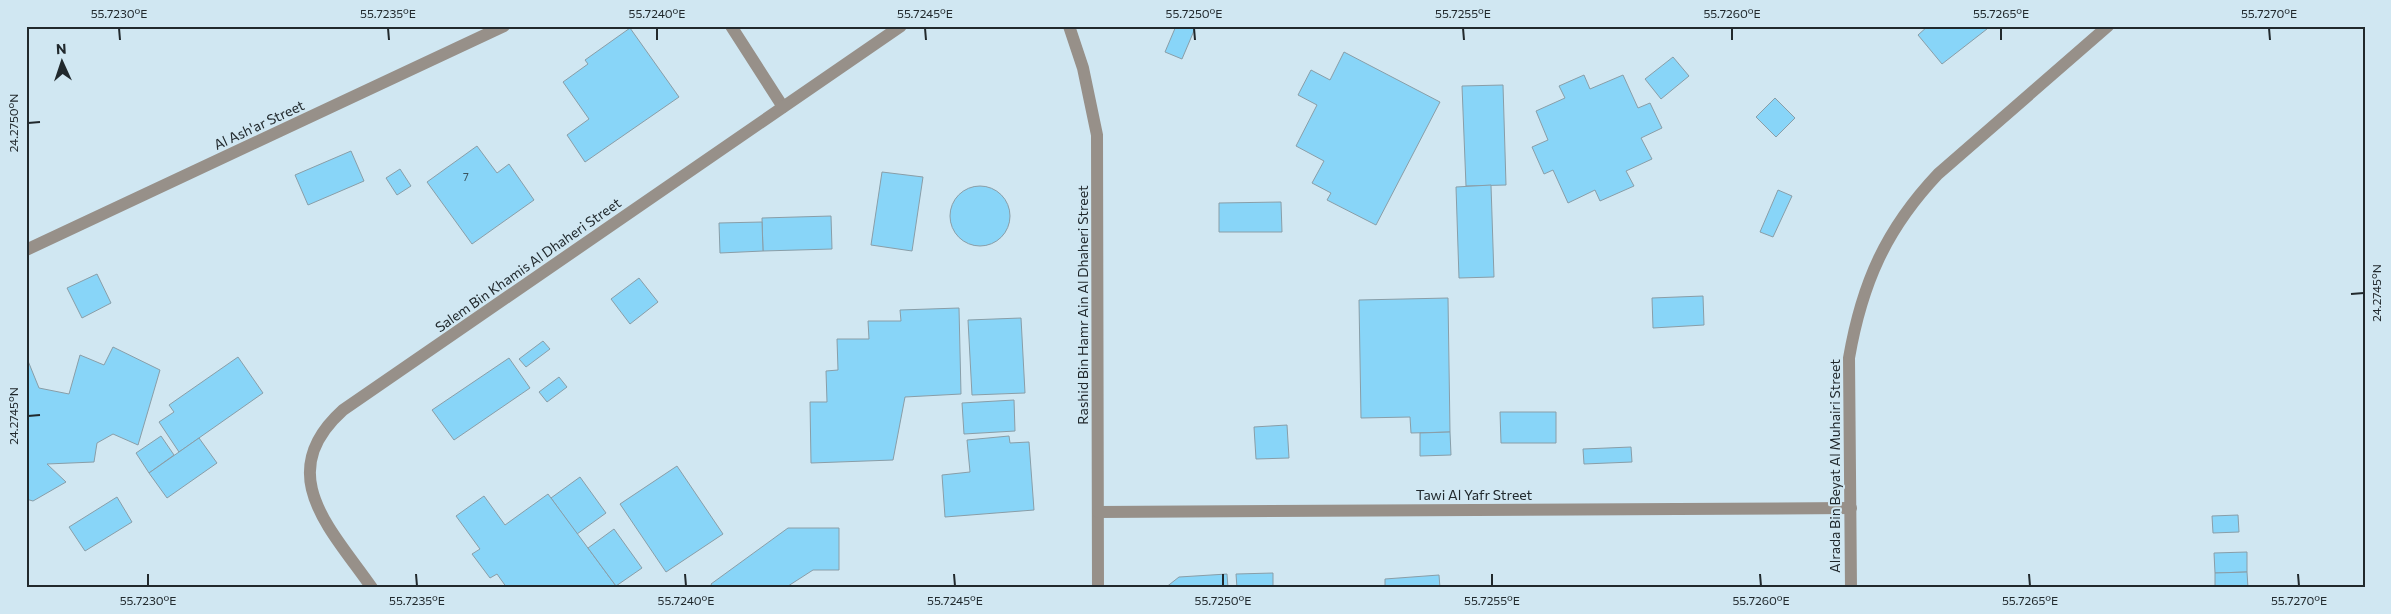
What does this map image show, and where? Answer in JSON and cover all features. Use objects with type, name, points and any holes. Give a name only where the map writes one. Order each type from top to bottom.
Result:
[{"type":"street","name":"Al Ash'ar Street","points":[[26,250],[504,26]]},
{"type":"street","points":[[731,26],[783,107]]},
{"type":"street","name":"Salem Bin Khamis Al Dhaheri Street","points":[[372,588],[320,514],[312,498],[309,480],[310,462],[314,448],[331,421],[343,410],[901,26]]},
{"type":"street","name":"Rashid Bin Hamr Ain Al Dhaheri Street","points":[[1069,26],[1083,68],[1097,134],[1098,588]]},
{"type":"street","name":"Alrada Bin Beyat Al Muhairi Street","points":[[1851,588],[1849,358],[1855,324],[1877,258],[1914,199],[1938,174],[2108,26]]},
{"type":"street","name":"Tawi Al Yafr Street","points":[[1098,512],[1850,508]]},
{"type":"building","points":[[1176,26],[1196,26],[1182,59],[1165,52]]},
{"type":"building","points":[[1928,26],[1984,26],[1987,29],[1942,64],[1918,35]]},
{"type":"building","points":[[630,28],[679,97],[585,162],[567,135],[589,119],[563,82],[588,64],[585,60]]},
{"type":"building","points":[[1344,52],[1440,102],[1376,225],[1327,200],[1331,193],[1312,183],[1324,161],[1296,146],[1317,105],[1298,95],[1311,70],[1330,80]]},
{"type":"building","points":[[1673,57],[1689,76],[1661,99],[1645,79]]},
{"type":"building","points":[[1584,75],[1590,89],[1623,75],[1638,108],[1650,103],[1662,128],[1641,138],[1652,159],[1626,171],[1634,186],[1600,201],[1595,190],[1568,203],[1553,170],[1544,174],[1532,147],[1548,140],[1536,111],[1565,98],[1559,86]]},
{"type":"building","points":[[1503,85],[1506,185],[1466,186],[1462,86]]},
{"type":"building","points":[[1775,98],[1795,118],[1776,137],[1756,117]]},
{"type":"building","points":[[477,146],[497,173],[509,164],[534,200],[472,244],[427,182]]},
{"type":"building","points":[[351,151],[364,181],[308,205],[295,175]]},
{"type":"building","points":[[400,169],[411,186],[397,195],[386,178]]},
{"type":"building","points":[[882,172],[923,177],[912,251],[871,245]]},
{"type":"building","points":[[1491,185],[1494,277],[1459,278],[1456,187]]},
{"type":"building","points":[[974,186],[986,186],[997,191],[1005,199],[1010,210],[1008,228],[997,241],[986,246],[974,246],[963,241],[955,233],[950,222],[950,210],[955,199],[963,191]]},
{"type":"building","points":[[1778,190],[1792,196],[1773,237],[1760,232]]},
{"type":"building","points":[[1281,202],[1282,232],[1219,232],[1219,203]]},
{"type":"building","points":[[831,216],[832,249],[763,251],[762,218]]},
{"type":"building","points":[[762,222],[763,251],[720,253],[719,223]]},
{"type":"building","points":[[97,274],[111,303],[82,318],[67,288]]},
{"type":"building","points":[[639,278],[658,302],[630,324],[611,299]]},
{"type":"building","points":[[1703,296],[1704,325],[1653,328],[1652,298]]},
{"type":"building","points":[[1448,298],[1450,432],[1411,433],[1410,417],[1361,418],[1359,300]]},
{"type":"building","points":[[959,308],[961,394],[905,397],[893,460],[811,463],[810,402],[827,402],[826,371],[838,370],[837,339],[869,339],[868,321],[901,321],[900,310]]},
{"type":"building","points":[[1021,318],[1025,393],[972,395],[968,320]]},
{"type":"building","points":[[543,341],[550,349],[526,367],[519,359]]},
{"type":"building","points":[[113,347],[160,370],[138,445],[113,434],[97,443],[94,462],[47,464],[66,482],[33,501],[26,499],[26,356],[39,388],[69,394],[80,355],[104,365]]},
{"type":"building","points":[[238,357],[263,393],[179,452],[159,422],[174,412],[169,405]]},
{"type":"building","points":[[509,358],[530,388],[454,440],[432,410]]},
{"type":"building","points":[[559,377],[567,387],[547,402],[539,392]]},
{"type":"building","points":[[1014,400],[1015,431],[964,434],[962,403]]},
{"type":"building","points":[[1500,412],[1556,412],[1556,443],[1501,443]]},
{"type":"building","points":[[1287,425],[1289,458],[1256,459],[1254,427]]},
{"type":"building","points":[[1450,432],[1451,455],[1420,456],[1420,433]]},
{"type":"building","points":[[161,436],[174,455],[149,473],[136,453]]},
{"type":"building","points":[[1009,436],[1010,443],[1029,442],[1034,510],[945,517],[942,475],[970,472],[967,440]]},
{"type":"building","points":[[199,438],[217,463],[167,498],[149,473]]},
{"type":"building","points":[[1631,447],[1632,462],[1584,464],[1583,449]]},
{"type":"building","points":[[677,466],[723,534],[666,572],[620,504]]},
{"type":"building","points":[[580,477],[606,513],[577,534],[551,498]]},
{"type":"building","points":[[548,494],[616,586],[614,588],[507,588],[497,574],[490,578],[472,554],[480,549],[456,516],[484,496],[505,525]]},
{"type":"building","points":[[117,497],[132,522],[85,551],[69,527]]},
{"type":"building","points":[[2238,515],[2239,532],[2213,533],[2212,516]]},
{"type":"building","points":[[788,528],[839,528],[839,570],[813,570],[785,588],[713,588],[711,584]]},
{"type":"building","points":[[614,529],[642,568],[616,586],[588,548]]},
{"type":"building","points":[[2247,552],[2247,572],[2215,573],[2214,553]]},
{"type":"building","points":[[2247,572],[2248,588],[2215,588],[2215,573]]},
{"type":"building","points":[[1273,573],[1273,588],[1237,588],[1236,574]]},
{"type":"building","points":[[1227,574],[1228,588],[1165,588],[1179,577]]},
{"type":"building","points":[[1439,575],[1440,588],[1385,588],[1385,579]]}]
